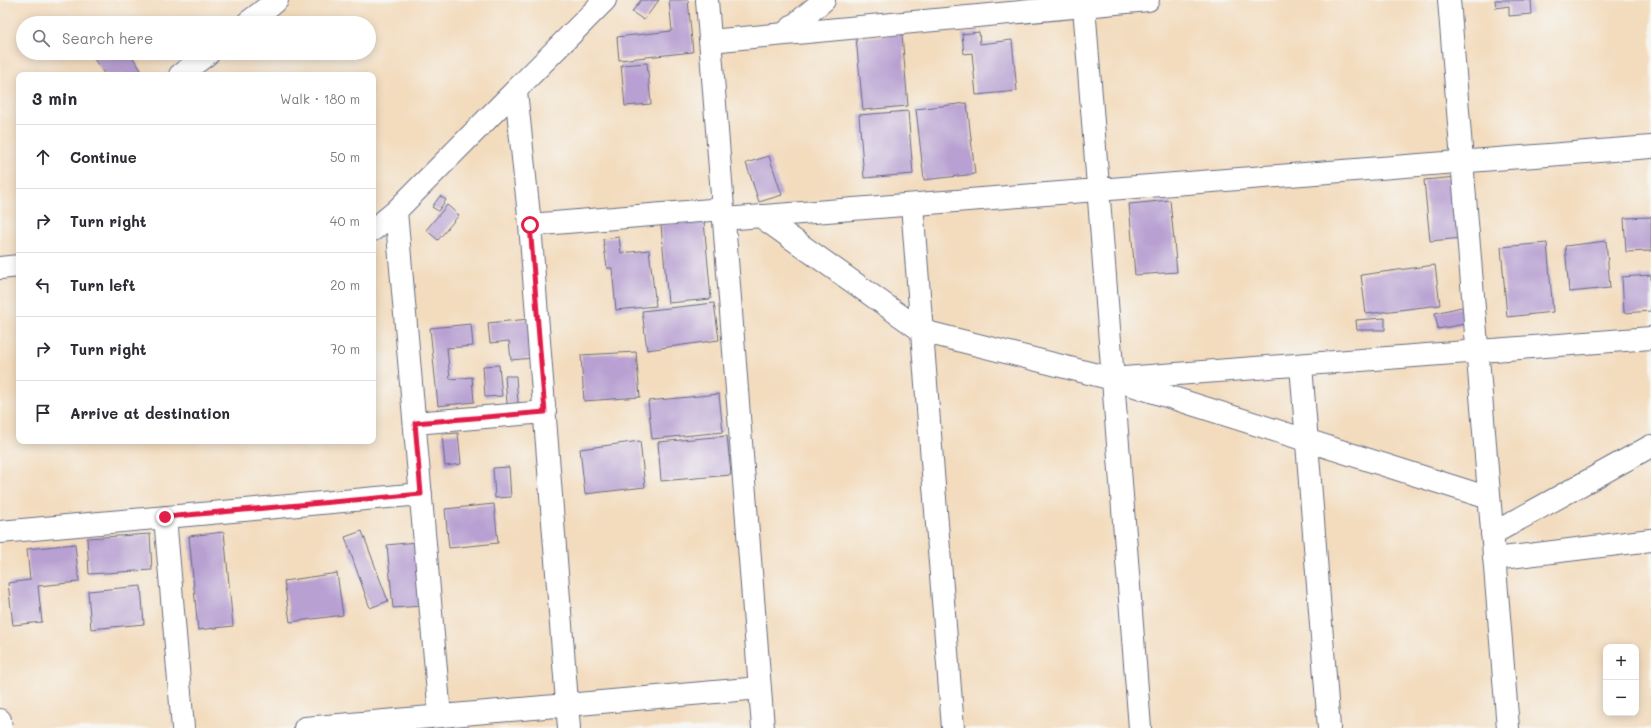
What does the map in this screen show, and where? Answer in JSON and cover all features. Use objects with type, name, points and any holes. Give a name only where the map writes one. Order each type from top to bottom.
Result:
[{"type":"street","points":[[256,16],[277,0]]},
{"type":"street","points":[[376,228],[396,211],[605,0]]},
{"type":"street","points":[[707,0],[763,728]]},
{"type":"street","points":[[784,34],[824,0]]},
{"type":"street","points":[[710,41],[1087,3],[1148,0]]},
{"type":"street","points":[[1449,0],[1508,728]]},
{"type":"street","points":[[1087,3],[1098,190],[1140,728]]},
{"type":"street","points":[[184,72],[200,60]]},
{"type":"street","points":[[516,91],[530,225],[569,728]]},
{"type":"street","points":[[530,225],[724,214],[760,216],[1651,147]]},
{"type":"street","points":[[912,204],[953,728]]},
{"type":"street","points":[[396,211],[440,716]]},
{"type":"street","points":[[760,216],[922,330],[1113,379],[1490,498]]},
{"type":"street","points":[[0,268],[16,266]]},
{"type":"street","points":[[1113,379],[1651,338]]},
{"type":"street","points":[[1301,365],[1330,728]]},
{"type":"street","points":[[415,423],[545,412]]},
{"type":"street","points":[[1492,534],[1651,446]]},
{"type":"street","points":[[0,532],[421,494]]},
{"type":"street","points":[[165,517],[183,728]]},
{"type":"street","points":[[1494,559],[1651,540]]},
{"type":"street","points":[[305,728],[760,688]]},
{"type":"street","points":[[0,720],[1,728]]},
{"type":"building","points":[[641,0],[659,0],[644,20],[632,12]]},
{"type":"building","points":[[669,0],[688,0],[693,52],[619,60],[617,37],[672,31]]},
{"type":"building","points":[[1495,0],[1531,0],[1532,14],[1509,16],[1509,6],[1496,8]]},
{"type":"building","points":[[979,32],[980,44],[1012,40],[1017,91],[976,95],[972,53],[964,54],[962,34]]},
{"type":"building","points":[[902,34],[908,106],[863,110],[856,38]]},
{"type":"building","points":[[95,60],[134,60],[142,72],[103,72]]},
{"type":"building","points":[[647,63],[651,104],[625,106],[621,65]]},
{"type":"building","points":[[967,103],[975,174],[924,180],[916,109]]},
{"type":"building","points":[[908,111],[913,174],[864,178],[859,115]]},
{"type":"building","points":[[769,156],[782,195],[759,202],[746,163]]},
{"type":"building","points":[[1457,177],[1463,238],[1430,241],[1424,180]]},
{"type":"building","points":[[440,196],[446,200],[438,211],[432,207]]},
{"type":"building","points":[[1170,200],[1177,272],[1135,275],[1129,204]]},
{"type":"building","points":[[447,205],[459,215],[438,240],[426,230]]},
{"type":"building","points":[[1651,217],[1651,251],[1626,252],[1624,218]]},
{"type":"building","points":[[704,221],[711,299],[668,303],[661,225]]},
{"type":"building","points":[[619,237],[621,253],[649,250],[656,306],[616,310],[612,268],[607,268],[603,239]]},
{"type":"building","points":[[1606,241],[1610,288],[1569,292],[1565,246]]},
{"type":"building","points":[[1547,243],[1553,312],[1507,317],[1501,247]]},
{"type":"building","points":[[1435,265],[1440,305],[1366,314],[1361,275]]},
{"type":"building","points":[[1651,275],[1651,311],[1624,313],[1622,277]]},
{"type":"building","points":[[714,303],[719,340],[647,350],[642,311]]},
{"type":"building","points":[[1466,306],[1470,323],[1438,329],[1435,313]]},
{"type":"building","points":[[1385,318],[1385,330],[1357,330],[1356,320]]},
{"type":"building","points":[[529,319],[533,358],[511,360],[509,341],[490,343],[488,323]]},
{"type":"building","points":[[471,324],[473,346],[447,348],[450,379],[472,377],[474,402],[438,406],[430,328]]},
{"type":"building","points":[[636,352],[640,397],[584,401],[581,355]]},
{"type":"building","points":[[499,365],[502,396],[485,397],[483,366]]},
{"type":"building","points":[[505,376],[516,376],[518,403],[507,404]]},
{"type":"building","points":[[719,394],[723,432],[652,439],[648,401]]},
{"type":"building","points":[[458,433],[461,464],[445,466],[442,434]]},
{"type":"building","points":[[727,436],[731,475],[661,481],[658,442]]},
{"type":"building","points":[[640,441],[645,487],[585,494],[580,449]]},
{"type":"building","points":[[509,467],[511,497],[495,498],[493,468]]},
{"type":"building","points":[[494,504],[498,543],[449,548],[445,509]]},
{"type":"building","points":[[362,531],[388,601],[370,608],[345,537]]},
{"type":"building","points":[[224,532],[233,626],[198,630],[189,536]]},
{"type":"building","points":[[150,534],[152,570],[89,574],[87,538]]},
{"type":"building","points":[[416,542],[422,606],[393,608],[387,545]]},
{"type":"building","points":[[75,544],[79,582],[38,586],[42,622],[13,625],[8,583],[30,580],[27,549]]},
{"type":"building","points":[[337,573],[343,615],[290,622],[284,581]]},
{"type":"building","points":[[141,586],[144,624],[91,629],[88,591]]},
{"type":"route","points":[[165,517],[421,494],[415,423],[545,412],[530,225]]}]
